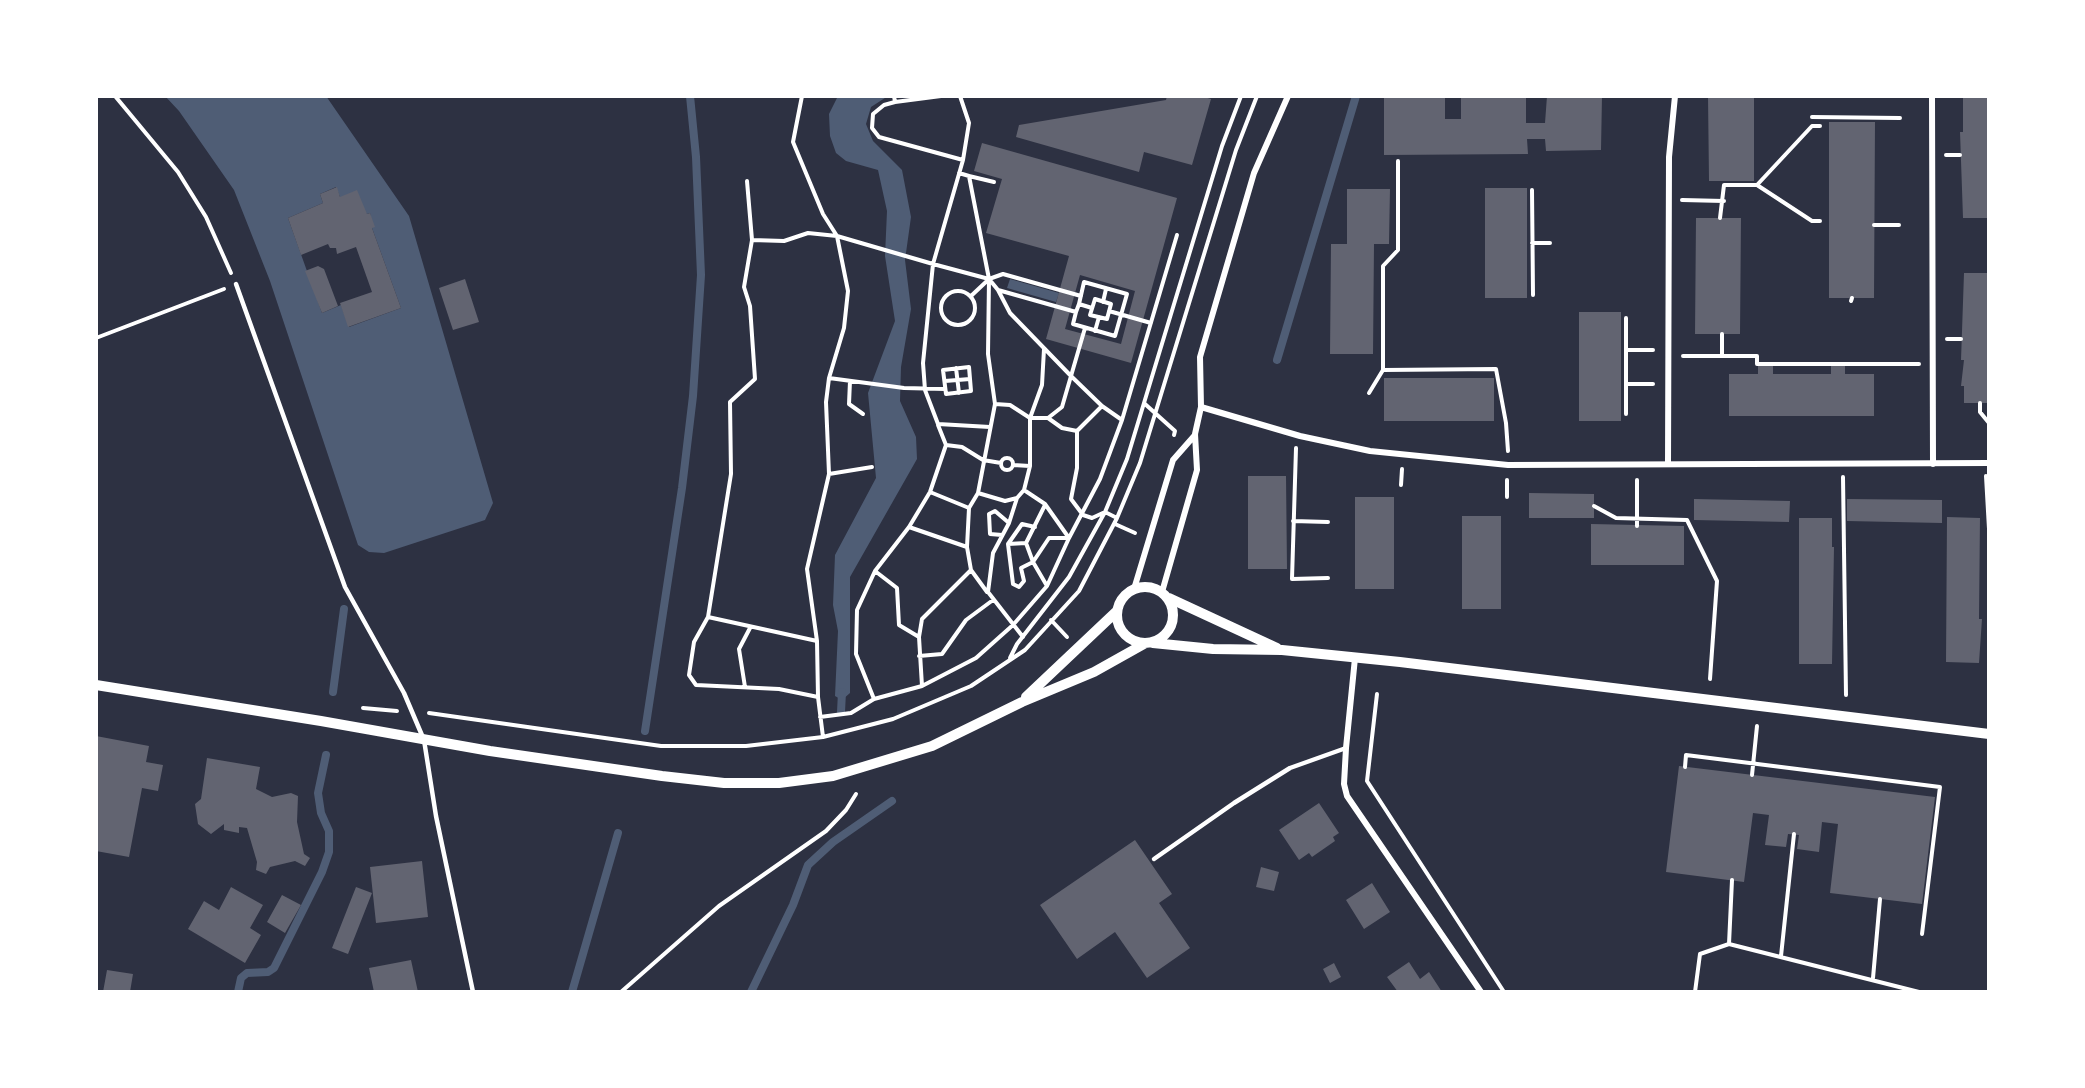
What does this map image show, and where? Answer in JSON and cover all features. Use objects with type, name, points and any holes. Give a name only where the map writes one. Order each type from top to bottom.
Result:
[{"type":"street","points":[[96,685],[321,720],[424,740],[662,776],[724,783],[779,783],[833,776],[903,757],[964,732],[1022,702],[1094,672],[1148,643],[1161,639],[1172,624],[1174,615],[1165,595],[1197,470],[1195,435],[1201,407],[1200,357],[1254,173],[1288,96]]},
{"type":"street","points":[[1668,464],[1669,157],[1675,96]]},
{"type":"street","points":[[1932,96],[1933,464]]},
{"type":"street","points":[[1201,407],[1300,436],[1402,456],[1508,465],[1989,463]]},
{"type":"street","points":[[1134,589],[1173,460],[1195,435]]},
{"type":"street","points":[[1022,702],[1117,611],[1126,594],[1144,586],[1282,650]]},
{"type":"street","points":[[1117,611],[1120,629],[1126,637],[1148,643],[1213,649],[1282,650],[1356,658],[1989,734]]},
{"type":"street","points":[[1356,658],[1346,748],[1344,784],[1347,796],[1481,992]]},
{"type":"lane","points":[[236,284],[345,587],[413,712],[424,740],[436,816],[473,992]]},
{"type":"lane","points":[[1154,859],[1234,803],[1290,768],[1346,748]]},
{"type":"path","points":[[96,338],[236,284],[206,217],[178,172],[115,96]]},
{"type":"path","points":[[802,96],[793,142],[823,214],[837,236],[848,291],[844,328],[829,378],[826,402],[829,474],[807,569],[817,641],[818,698],[823,736]]},
{"type":"path","points":[[894,96],[895,102]]},
{"type":"path","points":[[941,96],[884,105],[873,114],[872,128],[879,137],[963,160]]},
{"type":"path","points":[[874,699],[856,654],[857,610],[875,570],[909,526],[930,492],[946,445],[925,390],[924,345],[933,264],[963,160],[969,123],[960,96]]},
{"type":"path","points":[[1009,658],[1069,578],[1105,512],[1131,448],[1222,146],[1241,96]]},
{"type":"path","points":[[354,708],[448,714],[661,746],[746,746],[823,736],[893,719],[971,686],[1009,658],[1025,650],[1078,591],[1117,518],[1140,463],[1236,150],[1257,96]]},
{"type":"path","points":[[1812,117],[1852,120],[1900,118]]},
{"type":"path","points":[[1757,185],[1812,126],[1820,126]]},
{"type":"path","points":[[1947,155],[1960,155]]},
{"type":"path","points":[[1368,393],[1383,370],[1383,266],[1398,250],[1398,161]]},
{"type":"path","points":[[959,173],[994,182]]},
{"type":"path","points":[[969,176],[989,279],[988,354],[995,404],[978,493],[969,508],[967,548],[971,570],[1023,637]]},
{"type":"path","points":[[747,181],[752,240],[744,287],[750,306],[754,379],[730,402],[731,474],[708,616],[694,642],[689,675],[696,685],[779,689],[818,698]]},
{"type":"path","points":[[1720,218],[1724,201],[1724,185],[1757,185],[1812,221],[1820,221]]},
{"type":"path","points":[[1532,190],[1533,295]]},
{"type":"path","points":[[1682,200],[1724,201]]},
{"type":"path","points":[[1874,225],[1899,225]]},
{"type":"path","points":[[752,240],[784,241],[808,233],[837,236],[989,279],[998,290],[1010,313],[1102,406],[1122,420]]},
{"type":"path","points":[[820,717],[851,713],[874,699],[922,686],[976,658],[1013,625],[1047,586],[1069,538],[1083,515],[1122,420],[1177,235]]},
{"type":"path","points":[[1532,243],[1550,243]]},
{"type":"path","points":[[971,296],[989,279],[1003,274],[1081,296]]},
{"type":"path","points":[[1084,282],[1127,294],[1115,336],[1073,324],[1081,296],[1084,282]]},
{"type":"path","points":[[1103,302],[1106,289]]},
{"type":"path","points":[[998,290],[1076,312]]},
{"type":"path","points":[[952,291],[962,291],[971,296],[976,305],[974,315],[969,322],[959,326],[950,323],[943,316],[941,306],[944,297],[952,291]]},
{"type":"path","points":[[1095,299],[1111,304],[1107,320],[1090,315],[1092,308],[1095,299]]},
{"type":"path","points":[[1078,304],[1092,308]]},
{"type":"path","points":[[1109,311],[1150,323]]},
{"type":"path","points":[[1095,331],[1099,317]]},
{"type":"path","points":[[1626,318],[1626,414]]},
{"type":"path","points":[[1048,418],[1062,406],[1085,328]]},
{"type":"path","points":[[1722,334],[1722,356]]},
{"type":"path","points":[[1947,339],[1961,339]]},
{"type":"path","points":[[988,592],[993,553],[1009,523],[1017,498],[1024,490],[1030,466],[1030,418],[1042,385],[1044,349]]},
{"type":"path","points":[[1626,350],[1654,350]]},
{"type":"path","points":[[1682,356],[1756,356],[1756,364],[1918,364]]},
{"type":"path","points":[[969,367],[971,391],[946,394],[943,370],[956,368],[969,367]]},
{"type":"path","points":[[956,368],[959,393]]},
{"type":"path","points":[[1383,370],[1496,369],[1506,423],[1508,465]]},
{"type":"path","points":[[829,378],[903,388],[945,389]]},
{"type":"path","points":[[945,381],[970,379]]},
{"type":"path","points":[[849,381],[849,404],[863,414]]},
{"type":"path","points":[[1626,384],[1654,384]]},
{"type":"path","points":[[1980,403],[1980,412],[1989,423]]},
{"type":"path","points":[[995,404],[1010,405],[1030,418],[1048,418],[1062,428],[1077,431]]},
{"type":"path","points":[[1102,406],[1077,431],[1077,468],[1071,499],[1083,515],[1092,518],[1105,512]]},
{"type":"path","points":[[938,424],[990,427]]},
{"type":"path","points":[[1300,436],[1295,453],[1292,579],[1328,578]]},
{"type":"path","points":[[946,445],[962,447],[983,460],[1001,463],[1008,458],[1013,465]]},
{"type":"path","points":[[1001,463],[1005,470],[1013,465],[1030,466]]},
{"type":"path","points":[[829,474],[872,466]]},
{"type":"path","points":[[1986,475],[1989,529]]},
{"type":"path","points":[[1844,477],[1846,695]]},
{"type":"path","points":[[1637,479],[1637,526]]},
{"type":"path","points":[[1024,490],[1045,504],[1069,538]]},
{"type":"path","points":[[930,492],[969,508]]},
{"type":"path","points":[[978,493],[1005,501],[1017,498]]},
{"type":"path","points":[[1045,504],[1026,543],[1033,562],[1047,586]]},
{"type":"path","points":[[1594,506],[1616,518],[1687,520],[1717,581],[1710,679]]},
{"type":"path","points":[[1002,535],[990,534],[988,514],[995,511],[1009,523]]},
{"type":"path","points":[[1105,512],[1117,518]]},
{"type":"path","points":[[1293,521],[1328,522]]},
{"type":"path","points":[[1035,527],[1022,525],[1008,544],[1013,585],[1019,587],[1024,581],[1021,568],[1033,562],[1049,538],[1069,538]]},
{"type":"path","points":[[909,526],[967,548]]},
{"type":"path","points":[[1008,544],[1026,543]]},
{"type":"path","points":[[875,570],[897,588],[899,625],[919,637]]},
{"type":"path","points":[[922,686],[919,637],[922,619],[971,570]]},
{"type":"path","points":[[919,656],[942,654],[966,620],[993,600]]},
{"type":"path","points":[[708,616],[750,628],[817,641]]},
{"type":"path","points":[[745,687],[739,649],[750,628]]},
{"type":"path","points":[[1377,694],[1367,781],[1504,992]]},
{"type":"path","points":[[1752,775],[1757,726]]},
{"type":"path","points":[[1685,767],[1686,755],[1940,787],[1922,934]]},
{"type":"path","points":[[621,992],[718,906],[834,825],[856,794]]},
{"type":"path","points":[[1781,956],[1794,834]]},
{"type":"path","points":[[1729,944],[1732,880]]},
{"type":"path","points":[[1873,978],[1880,899]]},
{"type":"path","points":[[1695,992],[1700,954],[1729,944],[1873,978],[1919,992]]},
{"type":"water","points":[[165,96],[326,96],[409,216],[493,503],[485,520],[384,553],[369,552],[358,545],[270,281],[234,190],[179,111]],"holes":[[[336,187],[340,197],[367,214],[370,213],[372,228],[401,308],[349,327],[341,305],[322,313],[288,218],[323,203],[320,194]]]},
{"type":"water","points":[[838,96],[888,96],[871,107],[866,124],[873,141],[902,170],[911,217],[905,260],[911,309],[901,367],[900,401],[916,437],[917,459],[850,577],[850,693],[842,700],[835,696],[838,631],[833,605],[835,555],[876,478],[868,393],[895,321],[885,256],[887,211],[878,170],[846,161],[836,153],[830,136],[829,114]]},
{"type":"water","points":[[1010,279],[1059,293],[1056,302],[1007,288]]},
{"type":"building","points":[[1167,96],[1201,96],[1211,99],[1192,165],[1144,152],[1139,172],[1016,137],[1019,125],[1166,100]]},
{"type":"building","points":[[1384,96],[1445,96],[1445,119],[1461,119],[1461,96],[1526,96],[1526,123],[1545,123],[1547,96],[1602,96],[1601,150],[1546,151],[1545,139],[1527,139],[1528,154],[1384,155]]},
{"type":"building","points":[[1708,96],[1754,96],[1754,181],[1709,181]]},
{"type":"building","points":[[1963,96],[1989,96],[1989,218],[1963,218],[1960,132],[1963,132]]},
{"type":"building","points":[[1829,122],[1875,122],[1874,298],[1829,298]]},
{"type":"building","points":[[982,143],[1177,198],[1131,363],[1046,339],[1069,256],[986,233],[1002,179],[974,171]],"holes":[[[1080,275],[1135,291],[1121,344],[1065,329]]]},
{"type":"building","points":[[337,187],[340,197],[357,190],[367,214],[370,213],[375,227],[372,228],[401,308],[348,327],[340,303],[372,292],[356,247],[337,254],[336,248],[330,248],[328,244],[301,255],[288,218],[323,203],[320,194]]},
{"type":"building","points":[[1485,188],[1527,188],[1527,298],[1485,298]]},
{"type":"building","points":[[1347,189],[1390,189],[1389,244],[1374,244],[1373,354],[1330,354],[1331,244],[1347,244]]},
{"type":"building","points":[[1696,218],[1741,218],[1740,334],[1695,334]]},
{"type":"building","points":[[318,266],[324,269],[338,306],[322,313],[305,271]]},
{"type":"building","points":[[1964,273],[1989,273],[1989,403],[1964,403],[1964,386],[1961,386],[1964,360],[1961,360]]},
{"type":"building","points":[[465,279],[479,322],[453,330],[439,288]]},
{"type":"building","points":[[1579,312],[1621,312],[1621,421],[1579,421]]},
{"type":"building","points":[[1758,366],[1773,366],[1773,374],[1831,374],[1831,366],[1845,366],[1845,374],[1874,374],[1874,416],[1729,416],[1729,374],[1758,374]]},
{"type":"building","points":[[1384,378],[1494,378],[1494,421],[1384,421]]},
{"type":"building","points":[[1248,476],[1286,476],[1287,569],[1248,569]]},
{"type":"building","points":[[1529,493],[1594,494],[1594,518],[1529,518]]},
{"type":"building","points":[[1355,497],[1394,497],[1394,589],[1355,589]]},
{"type":"building","points":[[1694,499],[1790,501],[1789,522],[1694,520]]},
{"type":"building","points":[[1847,499],[1942,500],[1942,523],[1847,521]]},
{"type":"building","points":[[1462,516],[1501,516],[1501,609],[1462,609]]},
{"type":"building","points":[[1947,517],[1980,518],[1979,619],[1982,619],[1979,663],[1946,662]]},
{"type":"building","points":[[1799,518],[1832,518],[1832,547],[1834,547],[1832,664],[1799,664]]},
{"type":"building","points":[[1591,524],[1684,526],[1684,565],[1591,565]]},
{"type":"building","points":[[96,736],[149,746],[146,762],[163,765],[158,791],[142,788],[129,857],[96,851]]},
{"type":"building","points":[[207,758],[260,767],[256,789],[272,797],[291,793],[298,796],[297,822],[304,854],[310,858],[305,866],[295,861],[270,867],[266,874],[256,870],[257,862],[247,828],[239,827],[239,833],[224,830],[224,824],[211,834],[198,824],[195,804],[201,799]]},
{"type":"building","points":[[1679,766],[1935,797],[1922,904],[1830,893],[1838,824],[1822,822],[1819,852],[1797,849],[1799,835],[1788,834],[1786,847],[1765,845],[1769,815],[1753,813],[1744,882],[1666,872]]},
{"type":"building","points":[[1319,803],[1339,833],[1333,837],[1335,841],[1312,857],[1309,853],[1299,860],[1279,830]]},
{"type":"building","points":[[1135,840],[1172,894],[1159,903],[1190,948],[1147,978],[1115,932],[1077,959],[1040,905]]},
{"type":"building","points":[[422,861],[428,917],[376,923],[370,867]]},
{"type":"building","points":[[1261,867],[1279,872],[1274,891],[1256,887]]},
{"type":"building","points":[[1372,883],[1390,912],[1364,929],[1346,900]]},
{"type":"building","points":[[231,887],[263,905],[250,928],[261,935],[245,963],[188,929],[204,901],[219,910]]},
{"type":"building","points":[[356,887],[372,893],[348,954],[332,948]]},
{"type":"building","points":[[282,895],[301,905],[285,933],[267,922]]},
{"type":"building","points":[[411,960],[418,992],[374,992],[369,968]]},
{"type":"building","points":[[1409,962],[1420,979],[1429,972],[1442,992],[1398,992],[1387,977]]},
{"type":"building","points":[[1334,963],[1341,977],[1330,983],[1323,969]]},
{"type":"building","points":[[107,970],[133,974],[130,992],[103,992]]},
{"type":"waterway","points":[[645,731],[682,488],[693,396],[701,275],[696,157],[690,96]]},
{"type":"waterway","points":[[1277,360],[1356,96]]},
{"type":"waterway","points":[[333,692],[344,609]]},
{"type":"waterway","points":[[841,712],[842,692]]},
{"type":"waterway","points":[[238,992],[241,978],[247,973],[268,972],[274,968],[322,872],[329,852],[329,831],[321,813],[318,793],[326,755]]},
{"type":"waterway","points":[[751,992],[793,905],[808,865],[833,842],[892,801]]},
{"type":"waterway","points":[[572,992],[618,833]]}]
